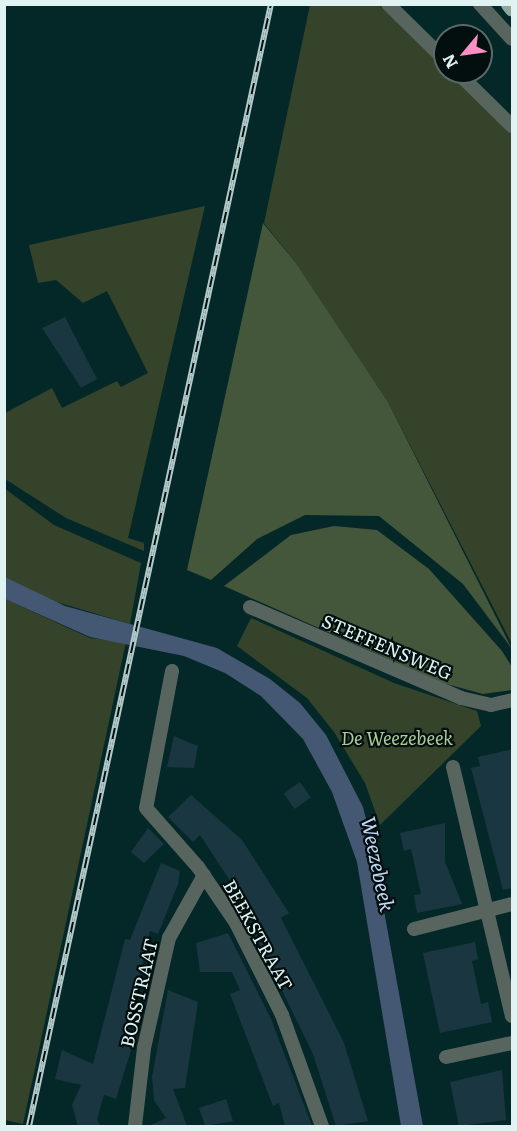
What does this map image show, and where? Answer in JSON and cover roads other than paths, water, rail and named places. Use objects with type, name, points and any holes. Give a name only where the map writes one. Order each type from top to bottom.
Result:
[{"type":"main road","points":[[508,4],[513,9]]},
{"type":"street","points":[[388,4],[433,48]]},
{"type":"street","points":[[480,4],[513,39]]},
{"type":"street","points":[[470,84],[513,126]]},
{"type":"street","name":"STEFFENSWEG","points":[[250,608],[461,698],[490,705],[513,700]]},
{"type":"street","name":"BEEKSTRAAT","points":[[172,670],[146,808],[204,875],[232,917],[282,1016],[322,1126]]},
{"type":"street","points":[[453,767],[490,911],[513,1016]]},
{"type":"street","name":"BOSSTRAAT","points":[[135,1126],[144,1048],[170,938],[204,875]]},
{"type":"street","points":[[414,929],[513,904]]},
{"type":"street","points":[[446,1057],[513,1043]]},
{"type":"water","points":[[5,577],[65,606],[217,648],[270,679],[300,703],[326,735],[363,807],[371,839],[423,1126],[401,1126],[357,862],[332,792],[303,739],[261,696],[225,673],[184,656],[90,637],[5,599]]},
{"type":"railway","points":[[29,1126],[271,4]]},
{"type":"park label","name":"De Weezebeek","points":[[397,738]]},
{"type":"water label","name":"Weezebeek","points":[[379,864]]}]
